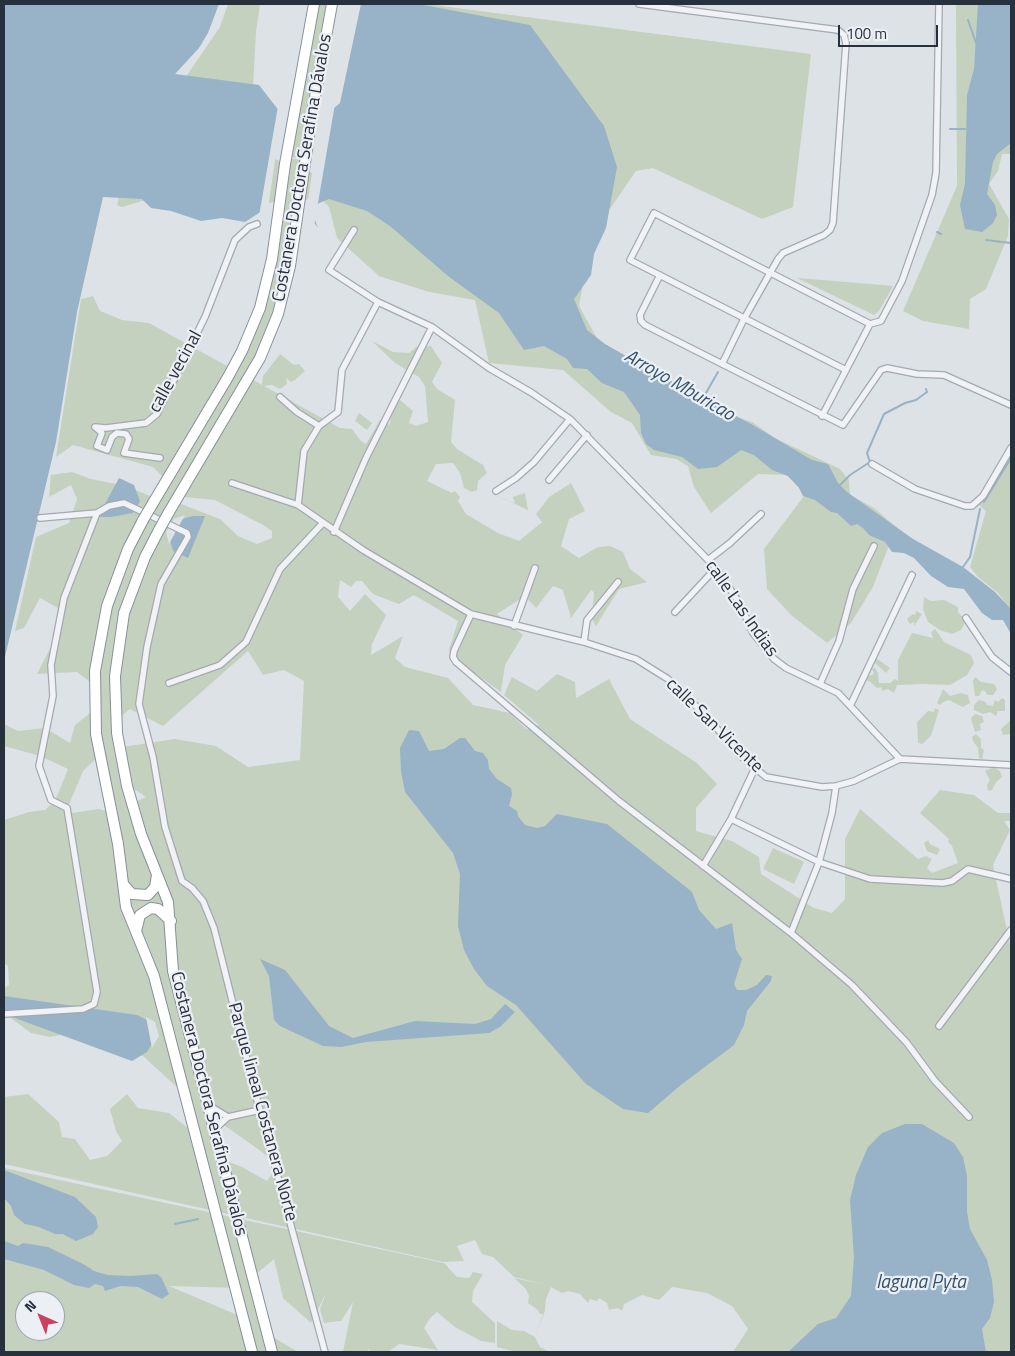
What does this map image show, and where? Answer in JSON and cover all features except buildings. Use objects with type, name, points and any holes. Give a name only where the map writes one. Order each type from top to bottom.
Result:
[{"type":"highway","name":"Costanera Doctora Serafina Dávalos","points":[[252,1352],[154,976],[126,907],[118,844],[96,734],[95,671],[107,606],[128,549],[242,351],[260,308],[280,210],[285,164],[314,4]]},
{"type":"highway","name":"Costanera Doctora Serafina Dávalos","points":[[272,1352],[214,1129],[210,1106],[173,971],[171,921],[168,902],[141,834],[127,786],[117,733],[115,676],[124,613],[145,557],[169,512],[260,358],[278,314],[290,266],[313,108],[332,4]]},
{"type":"highway","points":[[123,884],[132,894],[148,895],[155,887],[157,874]]},
{"type":"highway","points":[[136,932],[140,915],[151,908],[158,909],[171,921]]},
{"type":"street","points":[[639,4],[838,30],[844,34],[846,43],[833,223],[830,230],[824,235],[783,253],[744,319],[722,364]]},
{"type":"street","points":[[846,370],[630,260],[654,213],[870,324],[876,324],[885,317],[905,272],[932,195],[936,173],[939,4]]},
{"type":"street","name":"calle vecinal","points":[[160,458],[124,453],[129,439],[126,434],[117,433],[112,437],[107,450],[97,446],[102,433],[95,427],[106,428],[146,423],[157,414],[205,317],[235,240],[249,227],[257,224]]},
{"type":"street","name":"calle Las Indias","points":[[354,230],[329,270],[378,302],[432,327],[489,368],[532,393],[570,419],[716,568],[740,604],[753,633],[774,659],[786,668],[838,693],[851,704],[900,759]]},
{"type":"street","points":[[660,276],[640,315],[641,321],[822,416],[843,425],[880,370],[887,368],[917,374],[944,375],[1011,405]]},
{"type":"street","points":[[298,505],[304,451],[319,426],[338,412],[342,370],[378,302]]},
{"type":"street","points":[[822,416],[870,324]]},
{"type":"street","points":[[334,532],[366,458],[432,327]]},
{"type":"street","points":[[280,397],[297,412],[319,426]]},
{"type":"street","points":[[496,491],[516,478],[534,462],[570,419]]},
{"type":"street","points":[[549,480],[587,435]]},
{"type":"street","points":[[872,464],[915,489],[965,506],[972,506],[983,496],[1011,448]]},
{"type":"street","name":"calle San Vicente","points":[[232,483],[298,505],[334,532],[471,614],[584,642],[636,659],[668,679],[766,777],[822,787],[836,786],[854,781],[900,759]]},
{"type":"street","name":"Parque lineal Costanera Norte","points":[[96,513],[109,506],[124,503],[187,533],[188,537],[161,584],[147,647],[139,704],[153,756],[165,827],[182,882],[192,888],[203,901],[214,928],[260,1110],[325,1352]]},
{"type":"street","points":[[4,1014],[82,1009],[94,1004],[97,992],[67,808],[51,800],[39,766],[52,696],[51,665],[64,598],[96,513],[40,518]]},
{"type":"street","points":[[708,560],[761,514]]},
{"type":"street","points":[[168,683],[220,665],[246,642],[280,569],[322,524]]},
{"type":"street","points":[[820,684],[839,641],[853,589],[874,546]]},
{"type":"street","points":[[514,626],[535,568]]},
{"type":"street","points":[[675,612],[716,568]]},
{"type":"street","points":[[851,704],[912,574]]},
{"type":"street","points":[[584,642],[587,620],[618,582]]},
{"type":"street","points":[[471,614],[454,651],[453,657],[456,662],[619,800],[791,933],[880,1013],[907,1043],[935,1081],[969,1117]]},
{"type":"street","points":[[966,618],[992,657],[1011,672]]},
{"type":"street","points":[[900,759],[1011,766]]},
{"type":"street","points":[[703,866],[731,820],[755,768]]},
{"type":"street","points":[[791,933],[819,862],[832,813],[836,786]]},
{"type":"street","points":[[731,820],[819,862],[864,878],[885,881],[943,883],[952,881],[968,869],[1011,879]]},
{"type":"street","points":[[939,1026],[1011,930]]},
{"type":"street","points":[[210,1106],[228,1117]]},
{"type":"street","points":[[214,1129],[228,1117],[260,1110]]},
{"type":"green space","points":[[228,4],[260,4],[256,32],[253,89],[272,158],[290,165],[291,158],[303,161],[302,169],[320,176],[595,216],[579,306],[598,340],[723,413],[752,422],[775,438],[840,469],[849,480],[850,495],[874,508],[896,527],[873,587],[851,623],[827,643],[791,615],[767,589],[764,549],[807,492],[786,475],[758,474],[711,513],[694,487],[688,466],[676,459],[651,455],[632,423],[611,412],[563,370],[489,363],[475,300],[429,292],[379,276],[337,238],[329,207],[318,196],[302,201],[276,307],[268,331],[246,376],[262,385],[263,376],[280,354],[294,365],[299,364],[305,371],[295,380],[291,382],[286,378],[287,384],[280,389],[272,385],[264,386],[340,428],[352,429],[361,441],[366,444],[380,420],[390,425],[394,395],[413,411],[409,423],[416,426],[428,422],[425,386],[419,377],[395,363],[372,341],[393,352],[409,353],[416,347],[431,346],[442,363],[432,382],[437,389],[455,400],[451,442],[457,449],[483,465],[487,473],[478,481],[477,490],[472,492],[464,488],[460,473],[453,463],[436,464],[427,481],[452,493],[456,492],[460,497],[458,501],[466,514],[498,533],[519,541],[542,522],[536,514],[549,497],[571,483],[585,511],[569,519],[561,546],[579,558],[598,547],[610,546],[623,552],[630,569],[647,582],[619,589],[596,626],[592,619],[594,592],[591,590],[571,618],[563,590],[553,586],[536,608],[525,596],[497,614],[523,635],[505,665],[501,692],[476,674],[457,667],[449,650],[458,621],[414,595],[399,604],[373,594],[362,581],[356,581],[351,587],[340,580],[338,597],[350,611],[365,594],[386,615],[372,644],[371,655],[403,636],[395,658],[405,667],[448,678],[473,705],[510,713],[526,729],[539,725],[504,695],[512,677],[537,691],[557,674],[575,682],[576,698],[609,679],[630,719],[697,763],[717,784],[696,808],[696,831],[732,841],[759,857],[761,874],[814,908],[832,913],[845,899],[845,839],[860,809],[918,859],[926,856],[932,859],[927,868],[932,873],[958,863],[952,846],[948,842],[949,839],[920,813],[940,790],[974,795],[998,813],[1011,813],[1011,821],[1004,821],[1010,830],[993,865],[1011,949],[1011,1352],[733,1352],[748,1329],[732,1306],[707,1293],[672,1287],[659,1300],[642,1295],[624,1304],[622,1311],[618,1308],[609,1310],[607,1303],[599,1298],[597,1301],[590,1299],[588,1303],[580,1294],[568,1291],[562,1293],[551,1287],[546,1299],[545,1311],[535,1337],[543,1314],[540,1314],[538,1310],[528,1303],[529,1296],[526,1289],[514,1278],[547,1285],[514,1277],[493,1257],[482,1254],[475,1240],[457,1246],[464,1261],[443,1262],[4,1164],[4,1097],[28,1094],[59,1122],[62,1137],[75,1139],[90,1160],[107,1156],[122,1141],[116,1131],[110,1109],[127,1094],[138,1108],[169,1113],[189,1129],[191,1100],[143,1056],[105,1050],[75,1032],[50,1037],[31,1033],[4,1013],[4,988],[9,985],[8,966],[4,963],[4,820],[29,812],[45,810],[55,801],[68,769],[40,756],[4,746],[4,724],[18,731],[45,728],[70,743],[75,725],[89,714],[99,695],[99,689],[77,672],[37,674],[56,637],[58,608],[40,598],[24,628],[15,631],[36,537],[69,523],[77,499],[71,485],[49,497],[51,475],[72,472],[91,479],[126,486],[155,498],[168,482],[153,467],[73,445],[56,457],[81,299],[93,296],[100,311],[122,320],[149,323],[236,371],[245,353],[280,200],[263,205],[186,209],[142,201],[122,207],[117,205],[129,160],[220,27]],"holes":[[[183,492],[184,497],[215,500],[263,525],[272,531],[272,538],[257,544],[238,536],[220,519],[173,501]],[[248,651],[263,675],[284,670],[304,681],[300,760],[248,767],[216,746],[175,739],[122,747],[117,762],[111,725],[130,709],[163,726]],[[100,755],[106,763],[118,814],[99,809],[65,814],[83,771]],[[121,781],[146,797],[131,804],[128,808]],[[207,1113],[269,1157],[273,1172],[267,1181],[242,1167],[217,1157]]]},
{"type":"green space","points":[[316,4],[327,4],[303,159],[291,157]]},
{"type":"green space","points":[[368,4],[426,4],[811,54],[793,207],[762,219],[653,168],[636,171],[605,216]]},
{"type":"green space","points":[[956,4],[1011,4],[1011,154],[1002,154],[998,171],[989,184],[1009,219],[1008,236],[986,289],[970,299],[969,329],[923,321],[903,311],[957,186]]},
{"type":"green space","points":[[797,278],[893,286],[879,311],[874,315]]},
{"type":"green space","points":[[359,413],[372,423],[367,430],[355,421]]},
{"type":"green space","points":[[1011,448],[1011,610],[998,593],[978,577],[970,567],[986,511],[977,503]]},
{"type":"green space","points":[[525,493],[528,510],[536,514],[509,501],[515,503],[513,497]]},
{"type":"green space","points":[[924,597],[931,601],[944,600],[958,607],[958,612],[966,621],[961,630],[952,634],[940,630],[928,622],[923,609]]},
{"type":"green space","points":[[916,611],[922,614],[914,626],[914,622],[910,624],[907,619],[913,614],[915,615]]},
{"type":"green space","points":[[935,629],[944,642],[971,655],[974,663],[967,675],[950,685],[897,685],[894,693],[888,689],[882,691],[881,687],[877,688],[869,681],[864,680],[874,674],[872,669],[875,668],[878,673],[879,683],[890,683],[895,679],[898,681],[898,660],[912,633],[933,638],[931,632]]},
{"type":"green space","points":[[876,658],[890,668],[886,673],[874,662]]},
{"type":"green space","points":[[975,677],[981,682],[994,684],[997,689],[993,695],[987,695],[982,690],[979,696],[975,696],[973,681]]},
{"type":"green space","points":[[943,689],[950,696],[961,693],[968,695],[970,703],[963,707],[949,700],[940,705],[937,703]]},
{"type":"green space","points":[[1002,698],[1005,700],[1005,711],[998,711],[996,716],[990,712],[983,714],[974,710],[974,705],[979,700],[993,706],[995,700],[998,702]]},
{"type":"green space","points":[[935,708],[939,710],[931,736],[922,744],[918,743],[917,722],[928,711],[934,712]]},
{"type":"green space","points":[[975,714],[982,716],[984,722],[980,724],[981,730],[975,732],[971,718]]},
{"type":"green space","points":[[1011,720],[1011,734],[1003,735],[1001,729]]},
{"type":"green space","points":[[976,734],[981,739],[981,748],[984,750],[982,759],[979,758],[978,748],[972,737]]},
{"type":"green space","points":[[994,767],[1000,771],[1002,777],[996,782],[992,790],[988,791],[987,785],[990,780],[985,771]]},
{"type":"green space","points":[[928,840],[930,844],[940,849],[937,855],[927,851],[924,843]]},
{"type":"green space","points":[[773,848],[804,862],[794,884],[763,869]]},
{"type":"green space","points":[[4,1168],[444,1263],[457,1277],[469,1278],[473,1272],[483,1274],[473,1291],[472,1302],[495,1323],[495,1343],[481,1341],[455,1327],[437,1312],[430,1318],[424,1328],[438,1350],[399,1344],[388,1352],[370,1352],[369,1349],[367,1352],[343,1352],[353,1302],[341,1321],[324,1323],[320,1309],[326,1293],[311,1323],[283,1298],[274,1259],[248,1281],[261,1330],[298,1352],[4,1352]],"holes":[[[169,1286],[240,1288],[248,1322],[235,1314]]]},
{"type":"green space","points":[[497,1321],[512,1330],[524,1331],[535,1337],[540,1347],[550,1352],[517,1352],[497,1347]]},
{"type":"water","points":[[4,4],[219,4],[208,33],[199,48],[175,74],[259,85],[280,112],[265,209],[245,222],[222,218],[201,221],[171,211],[151,208],[142,199],[103,197],[77,312],[56,442],[4,661]]},
{"type":"water","name":"Arroyo Mburicao","points":[[361,4],[418,4],[530,25],[604,126],[617,167],[606,228],[594,254],[591,275],[574,299],[587,330],[605,344],[751,424],[812,460],[828,464],[838,483],[847,492],[913,539],[963,567],[995,592],[1011,609],[1011,634],[1003,620],[992,620],[982,613],[964,589],[948,587],[931,576],[914,558],[904,553],[892,552],[885,542],[869,535],[857,524],[851,526],[837,513],[831,512],[815,500],[803,496],[799,488],[788,476],[772,470],[754,455],[741,450],[717,467],[698,469],[682,457],[654,450],[646,444],[641,433],[640,415],[624,392],[602,383],[587,369],[573,368],[567,359],[544,346],[524,350],[499,313],[448,276],[390,226],[367,211],[329,199],[317,204],[313,215],[318,228],[309,215],[322,118],[340,103]]},
{"type":"water","points":[[978,4],[1011,4],[1011,143],[997,154],[993,162],[987,194],[995,205],[997,215],[993,223],[982,232],[965,229],[960,205],[965,184],[967,95],[974,69]]},
{"type":"water","points":[[119,478],[134,485],[140,501],[133,513],[98,517]]},
{"type":"water","points":[[193,516],[205,516],[188,558],[173,551],[168,533],[175,521]]},
{"type":"water","points":[[409,730],[419,731],[429,751],[444,749],[460,738],[465,738],[475,751],[483,753],[488,760],[489,769],[497,779],[511,788],[512,794],[509,806],[517,811],[518,816],[525,825],[537,828],[545,826],[557,814],[607,824],[692,892],[699,910],[716,929],[732,923],[736,950],[742,959],[734,984],[737,990],[746,990],[757,985],[766,975],[772,976],[771,981],[747,1011],[744,1025],[734,1045],[682,1084],[648,1113],[623,1109],[586,1084],[516,1005],[487,986],[474,969],[464,950],[458,926],[460,874],[453,853],[405,792],[401,771],[400,748]]},
{"type":"water","points":[[260,959],[285,970],[329,1026],[353,1038],[415,1021],[475,1024],[491,1019],[505,1004],[515,1012],[500,1027],[489,1033],[366,1042],[341,1047],[323,1046],[280,1026],[274,1020],[269,976]]},
{"type":"water","points":[[4,996],[137,1015],[153,1023],[156,1037],[147,1052],[132,1061],[4,1014]]},
{"type":"water","name":"laguna Pyta","points":[[905,1124],[922,1124],[954,1143],[963,1157],[967,1176],[967,1212],[970,1229],[987,1260],[992,1280],[994,1302],[990,1318],[982,1329],[986,1352],[788,1352],[818,1324],[836,1318],[851,1296],[854,1257],[850,1200],[856,1175],[868,1147],[882,1133]]},
{"type":"water","points":[[4,1170],[75,1197],[96,1217],[98,1227],[93,1234],[76,1241],[63,1234],[55,1234],[39,1227],[25,1224],[14,1215],[11,1206],[4,1198]]},
{"type":"water","points":[[4,1241],[18,1246],[23,1243],[48,1247],[94,1271],[107,1275],[157,1274],[161,1277],[169,1294],[162,1299],[138,1287],[120,1286],[105,1291],[103,1286],[95,1284],[89,1288],[74,1285],[44,1270],[4,1259]]},
{"type":"pier","points":[[335,104],[314,226],[306,215],[320,117]]},
{"type":"pier","points":[[278,106],[282,112],[268,209],[259,216]]},
{"type":"pier","points":[[185,515],[169,544],[166,532],[174,519]]},
{"type":"pier","points":[[146,1017],[155,1022],[159,1036],[152,1048]]},
{"type":"waterway","points":[[968,20],[976,43]]},
{"type":"waterway","points":[[950,129],[965,129]]},
{"type":"waterway","points":[[937,232],[941,234]]},
{"type":"waterway","points":[[986,240],[1011,243]]},
{"type":"waterway","name":"Arroyo Mburicao","points":[[703,398],[718,372]]},
{"type":"waterway","points":[[839,486],[850,475],[870,462],[867,453],[884,414],[905,403],[916,400],[927,392],[926,389]]},
{"type":"waterway","points":[[984,502],[1011,458]]},
{"type":"waterway","points":[[963,567],[970,557],[980,509]]},
{"type":"waterway","points":[[175,1224],[198,1219]]}]
